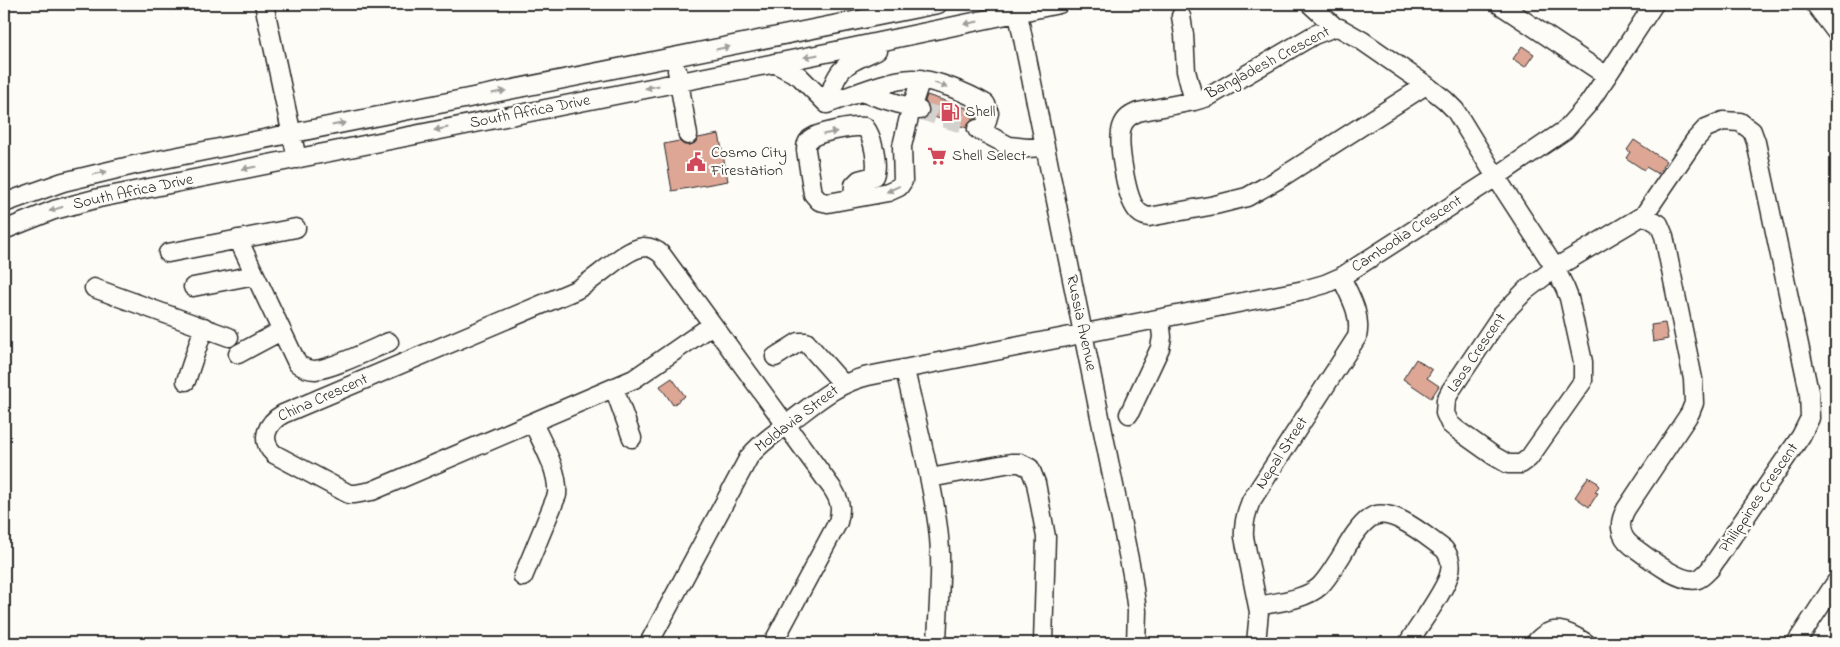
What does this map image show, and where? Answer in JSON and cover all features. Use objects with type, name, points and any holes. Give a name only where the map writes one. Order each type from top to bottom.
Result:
[{"type":"street","points":[[264,4],[297,159]]},
{"type":"street","name":"South Africa Drive","points":[[4,203],[79,177],[938,4]]},
{"type":"street","name":"South Africa Drive","points":[[4,230],[54,210],[90,200],[909,36],[1017,8],[1059,4]]},
{"type":"street","points":[[1310,4],[1335,26]]},
{"type":"street","name":"Cambodia Crescent","points":[[1083,335],[1304,290],[1341,277],[1565,130],[1588,104],[1654,4]]},
{"type":"street","points":[[1815,4],[1836,32]]},
{"type":"street","points":[[1509,6],[1607,76]]},
{"type":"street","name":"Russia Avenue","points":[[1017,8],[1134,590],[1137,624],[1136,643]]},
{"type":"street","points":[[1181,16],[1186,71],[1194,101]]},
{"type":"street","name":"Bangladesh Crescent","points":[[1426,86],[1279,180],[1248,196],[1232,202],[1160,216],[1144,216],[1133,204],[1120,156],[1122,125],[1131,115],[1194,101],[1216,92],[1314,35],[1335,26],[1361,40],[1426,86],[1445,100],[1455,110],[1496,177]]},
{"type":"street","points":[[827,104],[838,75],[848,63],[909,36]]},
{"type":"street","points":[[675,57],[688,135]]},
{"type":"street","points":[[774,63],[799,76],[827,104]]},
{"type":"street","points":[[827,104],[901,80],[921,79],[943,85],[986,104],[989,113],[981,130],[997,141],[1009,146],[1044,147]]},
{"type":"street","points":[[853,198],[854,185],[859,180],[874,176],[876,172],[874,151],[869,132],[865,127],[858,126],[822,134],[811,138],[806,144],[813,194],[819,201],[828,203],[888,192],[899,187],[903,181],[902,146],[915,109],[921,79]]},
{"type":"street","points":[[860,92],[915,109]]},
{"type":"street","name":"Philippines Crescent","points":[[1555,268],[1644,215],[1695,140],[1706,128],[1723,121],[1733,120],[1749,128],[1756,142],[1811,410],[1805,430],[1710,569],[1700,578],[1692,580],[1678,576],[1625,541],[1621,530],[1622,518],[1626,509],[1690,413],[1694,402],[1693,379],[1664,236],[1658,224],[1644,215]]},
{"type":"street","points":[[874,151],[902,146]]},
{"type":"street","name":"Laos Crescent","points":[[1496,177],[1555,268],[1565,288],[1572,310],[1583,362],[1583,381],[1529,458],[1521,464],[1508,464],[1450,424],[1445,413],[1446,400],[1504,312],[1525,291],[1555,268]]},
{"type":"street","points":[[168,253],[296,228]]},
{"type":"street","points":[[238,239],[297,363],[304,368],[314,370],[330,366],[389,342]]},
{"type":"street","name":"China Crescent","points":[[712,325],[641,375],[372,491],[355,494],[342,491],[274,454],[268,447],[266,438],[270,424],[283,414],[576,290],[586,285],[624,256],[645,247],[656,250],[662,255],[838,498],[841,509],[838,522],[773,643]]},
{"type":"street","points":[[193,287],[255,275]]},
{"type":"street","name":"Nepal Street","points":[[1256,643],[1258,606],[1244,537],[1243,529],[1246,512],[1251,501],[1357,337],[1357,312],[1341,277]]},
{"type":"street","points":[[94,288],[229,337]]},
{"type":"street","points":[[1128,414],[1160,348],[1162,337],[1160,319]]},
{"type":"street","points":[[186,381],[204,328]]},
{"type":"street","points":[[238,354],[282,331]]},
{"type":"street","name":"Moldavia Street","points":[[649,643],[749,457],[761,443],[828,393],[843,384],[857,379],[1083,335]]},
{"type":"street","points":[[775,357],[799,342],[806,342],[843,384]]},
{"type":"street","points":[[905,370],[930,478],[940,547],[938,643]]},
{"type":"street","points":[[614,388],[632,438]]},
{"type":"street","points":[[523,577],[557,495],[558,488],[555,474],[533,423]]},
{"type":"street","points":[[930,478],[1011,463],[1020,463],[1030,468],[1036,483],[1046,536],[1043,643]]},
{"type":"street","points":[[1258,606],[1296,597],[1314,590],[1326,578],[1365,521],[1375,514],[1387,514],[1400,519],[1444,549],[1450,560],[1449,578],[1408,643]]},
{"type":"street","points":[[1796,643],[1836,582]]},
{"type":"street","points":[[1535,643],[1545,634],[1557,630],[1570,634],[1586,643]]},
{"type":"building","points":[[1522,46],[1534,54],[1525,67],[1513,59]]},
{"type":"building","points":[[927,95],[976,111],[978,113],[976,118],[971,120],[967,128],[928,115],[929,108],[925,101]]},
{"type":"building","name":"Cosmo City Firestation","points":[[719,134],[728,181],[672,191],[664,144],[679,141],[684,145],[690,145],[695,143],[698,138]]},
{"type":"building","points":[[1634,140],[1666,161],[1658,174],[1646,167],[1644,170],[1626,158],[1630,152],[1627,150]]},
{"type":"building","points":[[1665,323],[1668,339],[1653,342],[1651,325]]},
{"type":"building","points":[[1416,359],[1432,370],[1427,378],[1439,386],[1431,398],[1403,379]]},
{"type":"building","points":[[672,378],[685,396],[673,405],[660,386]]},
{"type":"building","points":[[1588,477],[1598,483],[1599,486],[1595,492],[1598,493],[1589,507],[1575,497]]},
{"type":"tunnel","points":[[919,110],[977,129]]},
{"type":"place","name":"Shell","points":[[950,112]]},
{"type":"place","name":"Shell Select","points":[[937,156]]},
{"type":"place","name":"Cosmo City Firestation","points":[[696,162]]}]
